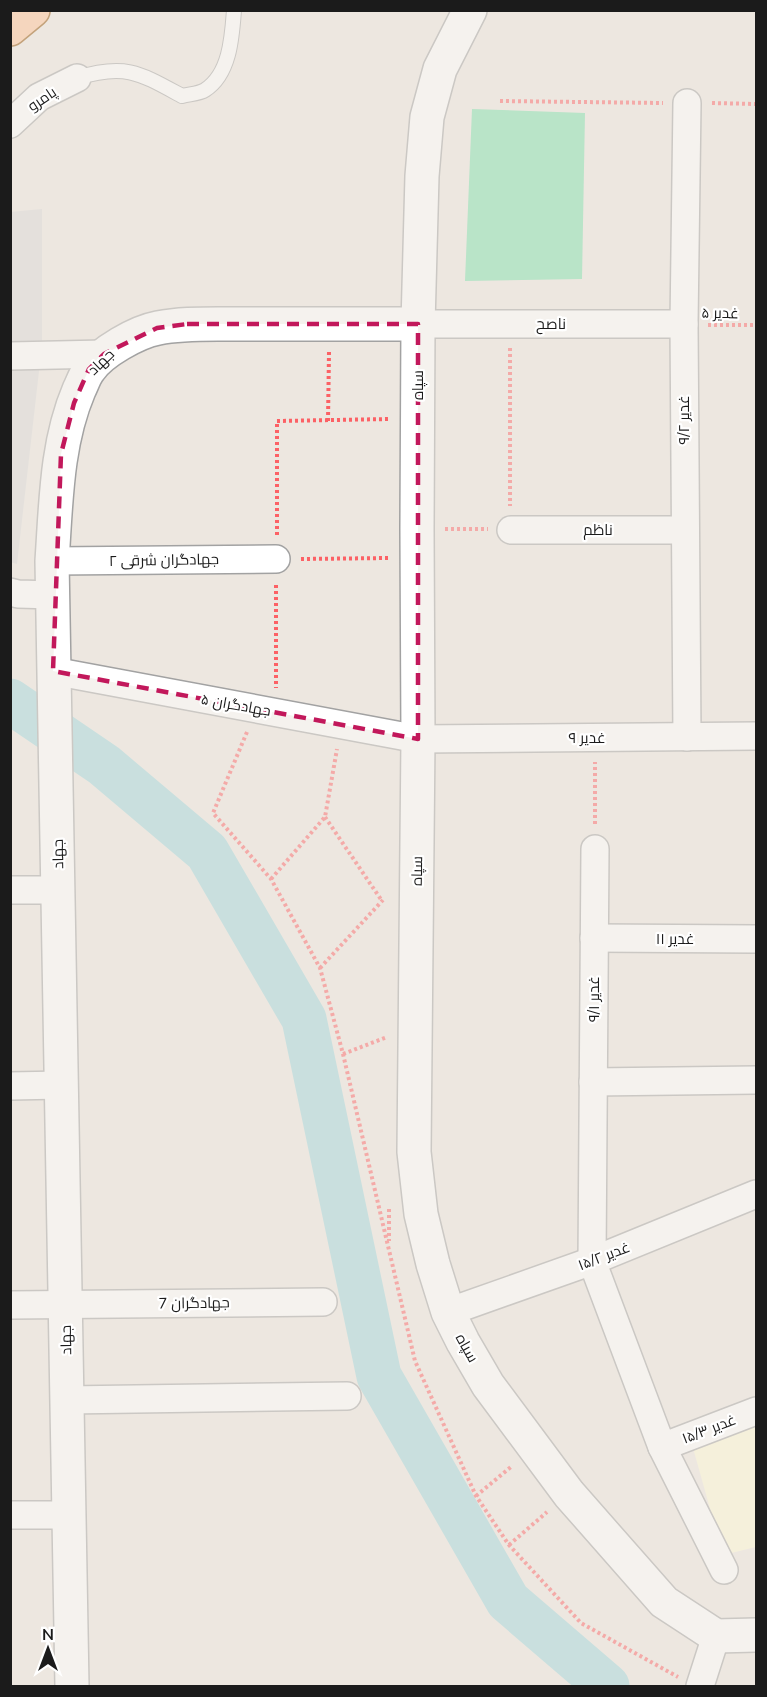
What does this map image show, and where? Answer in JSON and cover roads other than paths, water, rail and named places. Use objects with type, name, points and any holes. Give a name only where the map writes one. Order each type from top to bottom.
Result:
[{"type":"main road","points":[[10,29],[33,10]]},
{"type":"street","name":"سپاه","points":[[471,10],[440,69],[427,117],[422,176],[418,324],[418,739],[414,1152],[421,1214],[448,1312],[488,1385],[569,1494],[664,1602],[716,1636]]},
{"type":"street","name":"پامرو","points":[[10,124],[39,97],[77,78]]},
{"type":"street","name":"غدیر ۹/۲","points":[[687,103],[684,324],[687,737]]},
{"type":"street","name":"جهاد","points":[[72,1686],[52,561],[63,444],[74,403],[89,369],[104,354],[127,340],[157,328],[188,324],[418,324]]},
{"type":"street","name":"ناصح","points":[[418,324],[684,324]]},
{"type":"street","points":[[10,356],[104,354]]},
{"type":"street","name":"ناظم","points":[[511,530],[685,530]]},
{"type":"street","name":"جهادگران شرقی ۲","points":[[52,561],[276,559]]},
{"type":"street","points":[[10,592],[53,595]]},
{"type":"street","name":"جهادگران ۵","points":[[53,682],[276,712],[418,739]]},
{"type":"street","name":"غدیر ۹","points":[[418,739],[756,736]]},
{"type":"street","name":"غدیر ۹/۱","points":[[592,1261],[594,849]]},
{"type":"street","points":[[10,890],[58,891]]},
{"type":"street","name":"غدیر ۱۱","points":[[594,938],[756,939]]},
{"type":"street","points":[[593,1082],[756,1080]]},
{"type":"street","points":[[10,1086],[62,1086]]},
{"type":"street","name":"غدیر ۱۵/۲","points":[[448,1312],[592,1261],[756,1194]]},
{"type":"street","points":[[592,1261],[662,1447],[724,1570]]},
{"type":"street","name":"جهادگران 7","points":[[10,1305],[323,1302]]},
{"type":"street","points":[[67,1401],[348,1396]]},
{"type":"street","name":"غدیر ۱۵/۳","points":[[662,1447],[756,1411]]},
{"type":"street","points":[[10,1515],[69,1515]]},
{"type":"street","points":[[700,1686],[716,1636],[756,1635]]},
{"type":"lane","points":[[77,78],[102,70],[123,70],[148,78],[182,96],[204,91],[218,78],[227,59],[234,10]]},
{"type":"waterway","points":[[10,701],[104,765],[207,852],[304,1019],[379,1376],[508,1601],[607,1686]]}]
